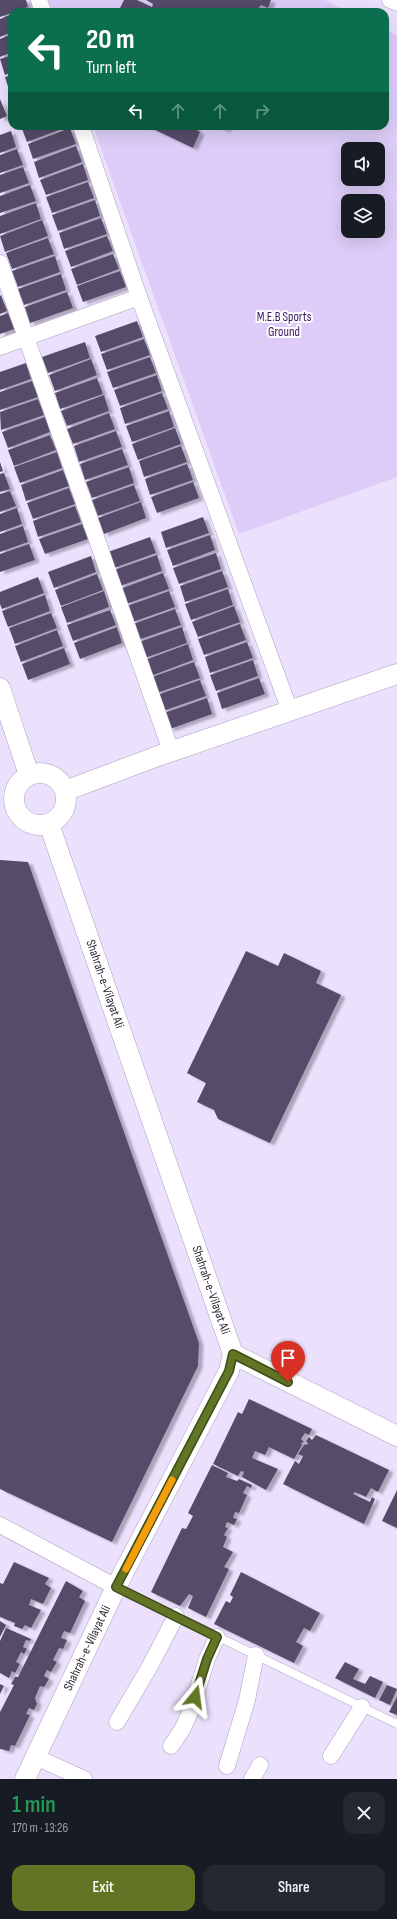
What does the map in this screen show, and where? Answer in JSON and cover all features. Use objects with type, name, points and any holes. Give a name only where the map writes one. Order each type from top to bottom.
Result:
[{"type":"street","points":[[390,0],[397,3]]},
{"type":"street","points":[[82,130],[139,297],[290,711]]},
{"type":"street","points":[[0,263],[171,751]]},
{"type":"street","points":[[0,347],[139,297]]},
{"type":"street","points":[[65,791],[171,751],[397,674]]},
{"type":"street","points":[[0,688],[29,775]]},
{"type":"street","points":[[38,773],[48,774],[61,783],[65,791],[67,799],[62,814],[49,824],[40,826],[31,824],[23,820],[17,813],[7,807],[16,787],[29,775],[38,773]]},
{"type":"street","name":"Shahrah-e-Vilayat Ali","points":[[25,1779],[116,1587],[229,1371],[233,1354],[49,824]]},
{"type":"street","points":[[233,1354],[397,1436]]},
{"type":"street","points":[[0,1526],[116,1587]]},
{"type":"street","points":[[117,1722],[150,1666],[176,1616]]},
{"type":"street","points":[[171,1746],[182,1730],[192,1710],[207,1659],[217,1637]]},
{"type":"street","points":[[227,1766],[247,1700],[256,1655]]},
{"type":"street","points":[[331,1756],[362,1707]]},
{"type":"street","points":[[36,1757],[84,1779]]},
{"type":"street","points":[[252,1779],[260,1765]]},
{"type":"lane","points":[[116,1587],[397,1724]]},
{"type":"green space","points":[[48,0],[325,0],[341,8],[51,8]]},
{"type":"green space","name":"M.E.B Sports Ground","points":[[389,31],[397,35],[397,477],[239,534],[94,130],[389,130]]},
{"type":"building","points":[[0,0],[26,0],[28,7],[8,8],[8,14],[0,17]]},
{"type":"building","points":[[124,0],[137,0],[152,7],[153,4],[146,0],[271,0],[268,8],[261,5],[259,8],[120,8]]},
{"type":"building","points":[[8,16],[8,34],[0,37],[0,19]]},
{"type":"building","points":[[8,36],[8,54],[0,57],[0,39]]},
{"type":"building","points":[[8,56],[8,74],[5,75],[0,59]]},
{"type":"building","points":[[8,76],[8,87],[5,77]]},
{"type":"building","points":[[0,99],[7,116],[0,119]]},
{"type":"building","points":[[22,130],[59,130],[27,142]]},
{"type":"building","points":[[65,130],[71,130],[76,144],[33,159],[28,144]]},
{"type":"building","points":[[155,130],[197,130],[200,132],[193,148]]},
{"type":"building","points":[[11,131],[16,147],[0,153],[0,135]]},
{"type":"building","points":[[76,146],[82,162],[39,178],[34,162]]},
{"type":"building","points":[[17,149],[23,165],[0,173],[0,155]]},
{"type":"building","points":[[83,164],[88,180],[46,195],[40,180]]},
{"type":"building","points":[[23,167],[29,183],[0,193],[0,175]]},
{"type":"building","points":[[88,182],[94,198],[52,213],[46,197]]},
{"type":"building","points":[[30,185],[36,201],[0,213],[0,196]]},
{"type":"building","points":[[95,200],[100,216],[58,231],[52,215]]},
{"type":"building","points":[[36,203],[41,219],[0,234],[0,216]]},
{"type":"building","points":[[101,218],[107,234],[64,249],[59,233]]},
{"type":"building","points":[[42,220],[48,236],[5,252],[0,236]]},
{"type":"building","points":[[107,236],[113,251],[71,267],[65,251]]},
{"type":"building","points":[[48,238],[54,254],[12,269],[6,253]]},
{"type":"building","points":[[113,254],[119,269],[77,285],[71,269]]},
{"type":"building","points":[[55,256],[60,272],[18,287],[12,271]]},
{"type":"building","points":[[120,271],[126,287],[83,302],[77,286]]},
{"type":"building","points":[[61,274],[66,290],[24,305],[18,289]]},
{"type":"building","points":[[67,292],[73,308],[30,323],[25,307]]},
{"type":"building","points":[[1,295],[7,311],[0,314],[0,296]]},
{"type":"building","points":[[8,313],[14,329],[0,334],[0,316]]},
{"type":"building","points":[[137,321],[143,337],[101,352],[95,336]]},
{"type":"building","points":[[144,339],[150,355],[107,370],[101,354]]},
{"type":"building","points":[[85,342],[90,358],[48,373],[42,357]]},
{"type":"building","points":[[150,357],[156,373],[113,388],[107,372]]},
{"type":"building","points":[[91,359],[97,375],[55,391],[49,375]]},
{"type":"building","points":[[26,363],[31,379],[0,390],[0,372]]},
{"type":"building","points":[[157,375],[162,391],[120,406],[114,390]]},
{"type":"building","points":[[97,378],[103,394],[60,409],[55,393]]},
{"type":"building","points":[[32,381],[38,397],[0,410],[0,392]]},
{"type":"building","points":[[162,393],[168,409],[125,424],[120,408]]},
{"type":"building","points":[[104,395],[109,411],[67,426],[61,411]]},
{"type":"building","points":[[38,399],[44,415],[1,430],[0,412]]},
{"type":"building","points":[[169,411],[174,427],[132,442],[126,426]]},
{"type":"building","points":[[109,413],[115,429],[73,444],[67,429]]},
{"type":"building","points":[[45,417],[50,432],[8,448],[2,432]]},
{"type":"building","points":[[175,428],[181,444],[138,460],[132,444]]},
{"type":"building","points":[[116,431],[122,447],[79,462],[74,446]]},
{"type":"building","points":[[50,435],[56,450],[14,466],[8,450]]},
{"type":"building","points":[[181,446],[187,462],[144,477],[139,461]]},
{"type":"building","points":[[122,449],[128,465],[85,480],[80,464]]},
{"type":"building","points":[[57,452],[62,468],[20,483],[14,467]]},
{"type":"building","points":[[0,462],[3,471],[0,472]]},
{"type":"building","points":[[187,464],[193,480],[150,495],[145,479]]},
{"type":"building","points":[[129,467],[134,483],[92,498],[86,482]]},
{"type":"building","points":[[63,470],[69,486],[26,501],[21,485]]},
{"type":"building","points":[[4,473],[10,489],[0,492],[0,474]]},
{"type":"building","points":[[193,482],[199,498],[157,513],[151,497]]},
{"type":"building","points":[[134,485],[140,501],[98,516],[92,500]]},
{"type":"building","points":[[69,488],[75,504],[33,519],[27,503]]},
{"type":"building","points":[[10,491],[16,506],[0,512],[0,494]]},
{"type":"building","points":[[141,502],[146,518],[104,534],[98,518]]},
{"type":"building","points":[[75,506],[81,522],[38,537],[33,521]]},
{"type":"building","points":[[17,508],[22,524],[0,532],[0,514]]},
{"type":"building","points":[[203,517],[209,533],[166,548],[161,532]]},
{"type":"building","points":[[82,524],[88,539],[45,554],[39,539]]},
{"type":"building","points":[[23,526],[28,542],[0,552],[0,534]]},
{"type":"building","points":[[210,535],[215,550],[173,566],[167,550]]},
{"type":"building","points":[[150,537],[156,553],[114,568],[108,552]]},
{"type":"building","points":[[29,544],[35,560],[0,572],[0,554]]},
{"type":"building","points":[[216,553],[221,569],[179,584],[173,568]]},
{"type":"building","points":[[157,555],[162,571],[120,586],[114,570]]},
{"type":"building","points":[[91,556],[96,572],[54,588],[48,572]]},
{"type":"building","points":[[222,571],[228,587],[185,602],[180,586]]},
{"type":"building","points":[[163,573],[169,589],[126,604],[120,589]]},
{"type":"building","points":[[97,574],[103,590],[61,606],[55,590]]},
{"type":"building","points":[[38,577],[44,593],[2,609],[0,604],[0,592]]},
{"type":"building","points":[[228,589],[233,605],[191,620],[185,604]]},
{"type":"building","points":[[104,591],[109,607],[67,623],[61,607]]},
{"type":"building","points":[[169,591],[175,607],[133,622],[127,606]]},
{"type":"building","points":[[45,595],[50,611],[8,627],[2,611]]},
{"type":"building","points":[[234,606],[240,622],[198,637],[192,622]]},
{"type":"building","points":[[175,609],[181,625],[138,640],[133,624]]},
{"type":"building","points":[[110,610],[116,625],[73,641],[67,625]]},
{"type":"building","points":[[51,613],[57,628],[15,644],[9,628]]},
{"type":"building","points":[[240,624],[246,640],[204,655],[198,639]]},
{"type":"building","points":[[117,627],[122,643],[80,659],[74,643]]},
{"type":"building","points":[[182,627],[187,643],[145,658],[139,642]]},
{"type":"building","points":[[57,630],[63,646],[21,662],[15,646]]},
{"type":"building","points":[[247,642],[253,658],[210,673],[205,657]]},
{"type":"building","points":[[188,644],[193,660],[151,676],[145,660]]},
{"type":"building","points":[[64,648],[70,664],[28,680],[22,664]]},
{"type":"building","points":[[253,660],[258,676],[216,691],[210,675]]},
{"type":"building","points":[[194,662],[200,678],[157,693],[152,677]]},
{"type":"building","points":[[259,678],[265,694],[222,709],[217,693]]},
{"type":"building","points":[[200,680],[206,696],[163,711],[157,695]]},
{"type":"building","points":[[207,698],[212,714],[170,729],[164,713]]},
{"type":"building","points":[[0,860],[28,862],[199,1343],[198,1366],[112,1542],[0,1489]]},
{"type":"building","points":[[246,951],[278,966],[284,953],[321,971],[316,983],[341,995],[270,1143],[218,1119],[214,1110],[197,1102],[206,1083],[187,1073]]},
{"type":"building","points":[[249,1399],[312,1429],[309,1435],[305,1433],[301,1439],[304,1442],[301,1443],[302,1445],[294,1459],[269,1447],[265,1455],[255,1451],[252,1458],[278,1469],[266,1490],[242,1477],[244,1472],[241,1471],[238,1476],[213,1464],[238,1412],[242,1414]]},
{"type":"building","points":[[316,1435],[389,1470],[378,1492],[371,1488],[366,1497],[355,1492],[353,1494],[370,1502],[372,1497],[375,1499],[364,1524],[283,1484],[295,1461],[299,1464],[303,1456],[298,1454],[304,1445],[308,1444],[306,1441],[309,1437],[312,1440]]},
{"type":"building","points":[[212,1465],[228,1473],[226,1477],[237,1481],[239,1479],[252,1485],[251,1488],[247,1486],[243,1493],[247,1495],[239,1513],[235,1512],[233,1518],[237,1519],[234,1525],[227,1522],[225,1527],[228,1528],[224,1535],[227,1537],[223,1547],[233,1552],[224,1567],[229,1569],[206,1617],[188,1608],[193,1596],[189,1594],[180,1606],[151,1592],[182,1528],[186,1529],[193,1516],[188,1513]]},
{"type":"building","points":[[397,1490],[397,1528],[382,1521]]},
{"type":"building","points":[[14,1562],[49,1578],[45,1584],[51,1588],[43,1604],[31,1599],[29,1605],[41,1610],[31,1628],[25,1625],[22,1629],[14,1626],[15,1623],[0,1617],[0,1583],[3,1584]]},
{"type":"building","points":[[241,1572],[320,1613],[310,1631],[304,1628],[296,1642],[303,1646],[294,1663],[214,1624],[226,1601],[230,1603],[233,1597],[230,1595]]},
{"type":"building","points":[[66,1581],[83,1591],[79,1597],[85,1601],[70,1633],[64,1631],[61,1638],[67,1640],[63,1649],[59,1648],[53,1660],[57,1662],[51,1672],[47,1670],[44,1676],[49,1679],[44,1687],[40,1686],[35,1698],[37,1704],[34,1710],[29,1708],[26,1714],[30,1715],[15,1746],[11,1745],[9,1751],[0,1749],[0,1712],[14,1685],[11,1684],[15,1677],[18,1677]]},
{"type":"building","points":[[0,1621],[6,1625],[0,1637]]},
{"type":"building","points":[[6,1628],[31,1639],[30,1641],[26,1640],[23,1647],[27,1649],[24,1654],[21,1652],[16,1662],[20,1664],[15,1673],[12,1671],[9,1678],[0,1673],[0,1641]]},
{"type":"building","points":[[345,1662],[359,1669],[353,1679],[365,1684],[370,1676],[383,1682],[375,1698],[335,1678]]},
{"type":"building","points":[[0,1684],[4,1686],[0,1694]]},
{"type":"building","points":[[387,1685],[397,1689],[390,1705],[379,1700]]},
{"type":"building","points":[[397,1697],[397,1715],[389,1712]]},
{"type":"slow traffic","points":[[126,1569],[172,1480]]},
{"type":"route","points":[[195,1697],[207,1659],[217,1637],[116,1587],[218,1394],[229,1371],[233,1354],[288,1382]]}]
